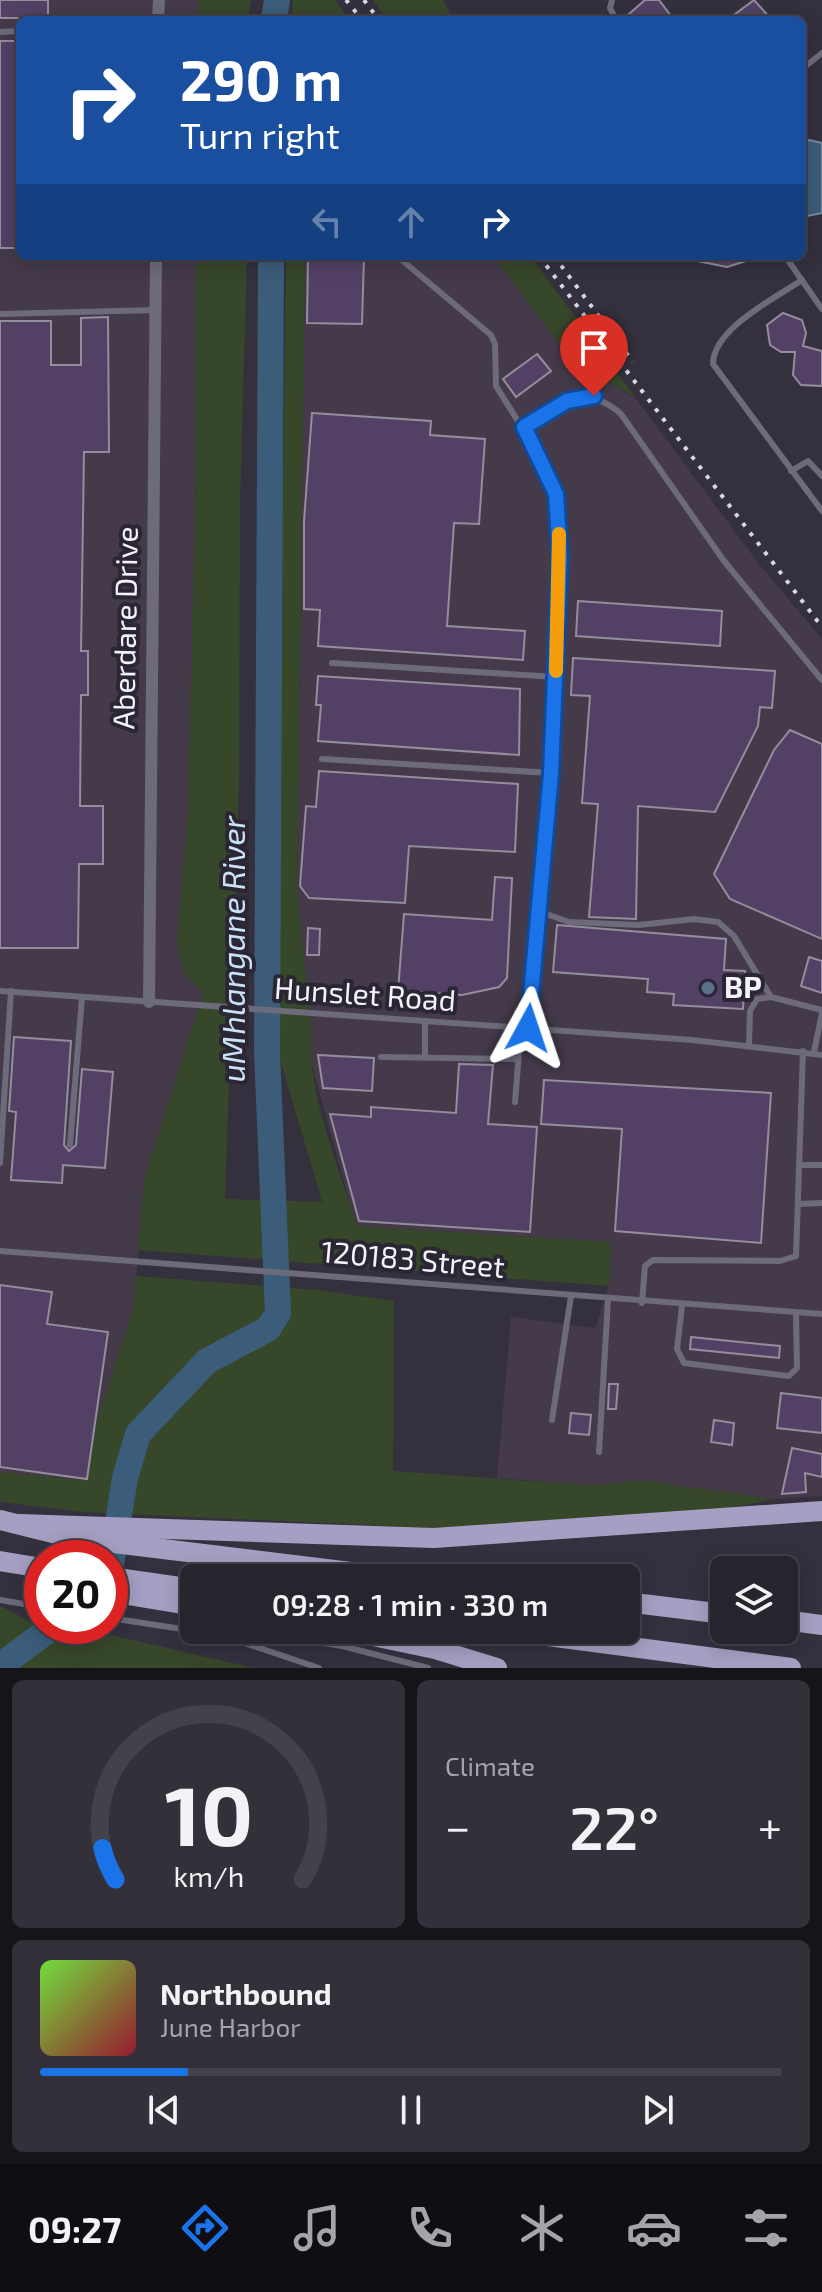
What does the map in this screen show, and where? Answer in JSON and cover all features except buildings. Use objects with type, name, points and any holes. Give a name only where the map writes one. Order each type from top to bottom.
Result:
[{"type":"main road","points":[[75,1531],[144,1529],[434,1538],[822,1511]]},
{"type":"main road","points":[[9,1522],[302,1564]]},
{"type":"main road","points":[[128,1584],[180,1588]]},
{"type":"main road","points":[[128,1588],[180,1602]]},
{"type":"main road","points":[[640,1604],[710,1612]]},
{"type":"main road","points":[[798,1622],[822,1625]]},
{"type":"main road","points":[[411,1644],[497,1668]]},
{"type":"main road","points":[[608,1644],[791,1668]]},
{"type":"street","name":"Aberdare Drive","points":[[149,1002],[156,260]]},
{"type":"lane","points":[[806,66],[822,53]]},
{"type":"lane","points":[[402,260],[491,335],[495,344],[496,386],[524,427],[556,494],[560,608],[551,773],[515,1102]]},
{"type":"lane","points":[[788,260],[822,309]]},
{"type":"lane","points":[[802,280],[730,329],[713,355],[718,373],[822,511]]},
{"type":"lane","points":[[0,314],[156,310]]},
{"type":"lane","points":[[524,427],[558,405],[580,397],[594,396],[614,408],[724,561],[822,680]]},
{"type":"lane","points":[[791,471],[808,461],[822,476]]},
{"type":"lane","points":[[332,663],[556,677]]},
{"type":"lane","points":[[322,759],[551,773]]},
{"type":"lane","points":[[538,911],[569,922],[639,925],[705,919],[718,922],[734,936],[771,997]]},
{"type":"lane","name":"Hunslet Road","points":[[0,991],[749,1045],[822,1055]]},
{"type":"lane","points":[[0,1163],[11,991]]},
{"type":"lane","points":[[70,1145],[82,997]]},
{"type":"lane","points":[[749,1045],[751,1005],[757,999],[771,997],[822,1011],[814,1052]]},
{"type":"lane","points":[[425,1021],[425,1057]]},
{"type":"lane","points":[[642,1303],[645,1266],[653,1260],[793,1259],[797,1250],[803,1051]]},
{"type":"lane","points":[[381,1057],[518,1059]]},
{"type":"lane","points":[[800,1165],[822,1165]]},
{"type":"lane","points":[[799,1204],[822,1203]]},
{"type":"lane","name":"120183 Street","points":[[0,1251],[221,1266],[642,1303],[822,1314]]},
{"type":"lane","points":[[552,1420],[571,1296]]},
{"type":"lane","points":[[599,1452],[608,1300]]},
{"type":"lane","points":[[682,1306],[677,1349],[684,1363],[789,1376],[797,1368],[796,1313]]},
{"type":"lane","points":[[0,1600],[24,1605]]},
{"type":"lane","points":[[128,1620],[180,1629]]},
{"type":"lane","points":[[248,1644],[319,1668]]},
{"type":"lane","points":[[330,1644],[428,1668]]},
{"type":"shaded area","points":[[0,0],[199,0],[198,16],[16,16],[16,260],[196,260],[196,471],[188,815],[177,944],[184,973],[203,993],[144,1180],[134,1307],[78,1480],[0,1472]]},
{"type":"shaded area","points":[[305,260],[496,260],[585,378],[603,379],[636,399],[759,564],[822,639],[822,1496],[774,1499],[644,1481],[585,1485],[497,1478],[511,1317],[595,1328],[609,1286],[611,1242],[356,1226],[309,1054],[312,1034],[297,890]]},
{"type":"green space","points":[[199,0],[251,0],[249,16],[198,16]]},
{"type":"green space","points":[[293,0],[335,0],[347,16],[292,16]]},
{"type":"green space","points":[[373,0],[443,0],[451,16],[384,16]]},
{"type":"green space","points":[[196,260],[247,260],[240,501],[239,790],[225,1199],[322,1202],[276,1045],[286,260],[305,260],[297,890],[312,1034],[311,1055],[326,1130],[357,1226],[611,1242],[609,1286],[138,1250],[144,1180],[203,993],[184,973],[177,944],[188,815],[196,471]]},
{"type":"green space","points":[[496,260],[533,260],[636,398],[603,379],[585,378]]},
{"type":"green space","points":[[136,1276],[317,1290],[394,1301],[393,1471],[585,1485],[644,1481],[774,1499],[727,1509],[454,1529],[83,1512],[0,1502],[0,1472],[78,1480],[134,1307]]},
{"type":"green space","points":[[0,1606],[24,1618],[24,1644],[128,1644],[128,1639],[254,1668],[0,1668]]},
{"type":"water","points":[[806,140],[822,143],[822,213],[806,216]]},
{"type":"waterway","name":"uMhlangane River","points":[[275,16],[277,0]]},
{"type":"waterway","name":"uMhlangane River","points":[[115,1540],[125,1478],[138,1434],[207,1361],[268,1329],[278,1313],[267,1052],[271,260]]},
{"type":"waterway","name":"uMhlangane River","points":[[0,1666],[30,1644]]},
{"type":"railway","points":[[346,0],[359,16]]},
{"type":"railway","points":[[364,0],[376,16]]},
{"type":"railway","points":[[542,260],[822,627]]},
{"type":"railway","points":[[557,260],[633,362]]},
{"type":"slow traffic","points":[[556,671],[560,608],[559,534]]},
{"type":"place","name":"BP","points":[[708,988]]},
{"type":"route","points":[[528,1028],[551,773],[560,558],[556,494],[524,427],[567,401],[594,396]]}]
